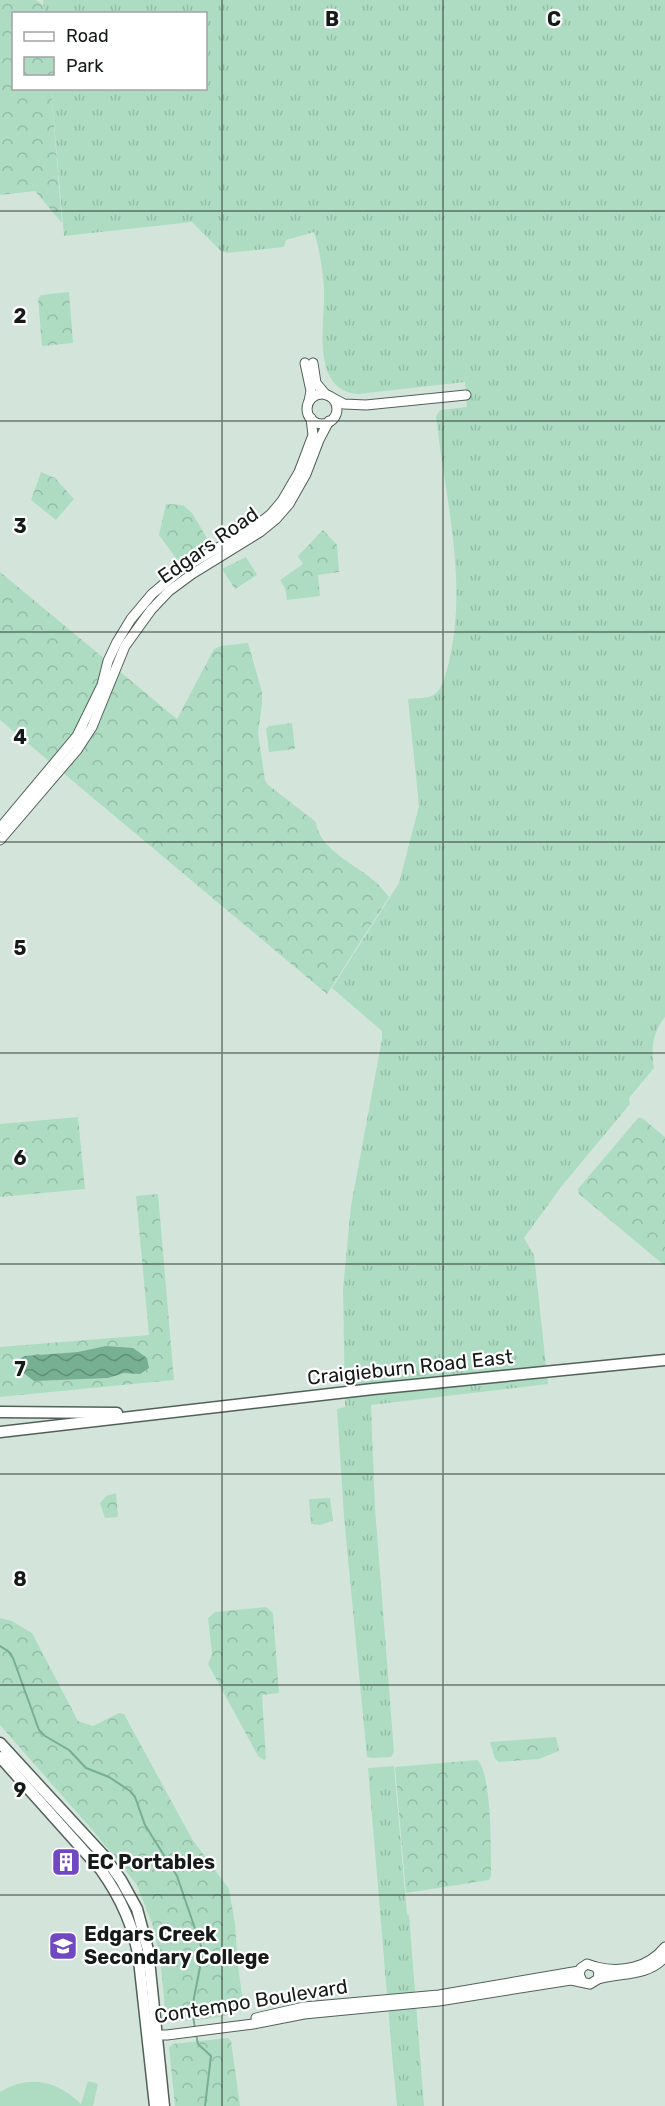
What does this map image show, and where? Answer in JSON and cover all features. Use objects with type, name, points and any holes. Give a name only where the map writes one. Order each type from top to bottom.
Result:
[{"type":"main road","name":"Craigieburn Road East","points":[[0,1432],[481,1377],[665,1360]]},
{"type":"main road","name":"Craigieburn Road East","points":[[0,1412],[160,1413]]},
{"type":"main road","points":[[0,1743],[104,1856],[122,1880],[130,1896],[145,1936],[154,2034],[164,2106]]},
{"type":"main road","points":[[0,1757],[100,1870],[121,1902],[137,1947],[154,2034],[154,2106]]},
{"type":"street","points":[[330,421],[336,410],[335,402],[316,383],[309,363],[311,391],[308,412],[311,418],[319,423],[330,421],[350,410],[366,405]]},
{"type":"street","points":[[308,404],[317,395],[329,396],[344,404],[366,405],[466,395]]},
{"type":"street","name":"Edgars Road","points":[[0,828],[77,736],[102,685],[108,661],[117,642],[131,619],[152,594],[183,568],[256,526],[282,501],[300,472],[313,435],[311,418]]},
{"type":"street","name":"Edgars Road","points":[[0,840],[77,750],[92,727],[117,665],[136,628],[177,585],[260,532],[276,519],[289,504],[306,474],[319,440],[330,421]]},
{"type":"street","points":[[665,1947],[653,1959],[642,1965],[611,1969],[587,1964],[579,1971],[582,1981],[590,1984],[598,1978],[643,1972],[657,1965],[665,1957]]},
{"type":"street","points":[[596,1967],[599,1972],[598,1978]]},
{"type":"street","name":"Contempo Boulevard","points":[[154,2034],[204,2028],[304,2007],[439,1995],[579,1971]]},
{"type":"street","name":"Contempo Boulevard","points":[[204,2028],[253,2025],[304,2014],[428,2003],[571,1980],[582,1981]]},
{"type":"green space","points":[[0,0],[36,0],[44,6],[44,12],[12,12],[12,90],[51,90],[62,223],[35,191],[0,195]]},
{"type":"green space","points":[[43,0],[665,0],[665,1017],[657,1029],[654,1041],[654,1068],[629,1098],[630,1104],[561,1187],[524,1238],[534,1255],[548,1384],[371,1405],[375,1508],[394,1752],[391,1757],[367,1757],[344,1517],[337,1409],[345,1407],[343,1289],[351,1206],[382,1031],[332,988],[399,883],[419,806],[408,699],[432,696],[442,685],[454,635],[456,604],[453,541],[436,416],[440,410],[467,407],[465,382],[358,394],[343,390],[333,381],[326,368],[323,353],[324,284],[314,232],[286,240],[284,247],[227,253],[221,251],[192,222],[64,236],[51,90],[207,90],[207,12],[44,12]]},
{"type":"green space","points":[[69,292],[73,343],[42,346],[38,299],[41,295]]},
{"type":"green space","points":[[41,472],[55,478],[74,499],[56,520],[31,500]]},
{"type":"green space","points":[[166,504],[183,505],[192,513],[214,550],[183,568],[159,535]]},
{"type":"green space","points":[[323,530],[337,545],[339,572],[318,575],[320,596],[287,600],[285,588],[280,580],[303,564],[298,556]]},
{"type":"green space","points":[[246,557],[257,575],[235,589],[222,569]]},
{"type":"green space","points":[[0,572],[177,719],[214,649],[248,643],[262,692],[258,733],[267,784],[316,822],[318,832],[330,848],[375,881],[389,897],[327,994],[0,720]]},
{"type":"green space","points":[[292,723],[295,749],[269,752],[266,729],[269,726]]},
{"type":"green space","points":[[78,1117],[85,1189],[0,1197],[0,1124]]},
{"type":"green space","points":[[638,1118],[642,1118],[665,1137],[665,1266],[579,1194],[578,1189]]},
{"type":"green space","points":[[25,1128],[34,1140],[18,1152],[9,1139]]},
{"type":"green space","points":[[158,1194],[174,1380],[0,1397],[0,1347],[149,1335],[136,1196]]},
{"type":"green space","points":[[116,1493],[118,1517],[105,1518],[100,1503],[106,1496]]},
{"type":"green space","points":[[330,1498],[333,1521],[320,1525],[311,1524],[309,1499]]},
{"type":"green space","points":[[266,1607],[273,1613],[279,1693],[262,1695],[266,1759],[264,1760],[258,1756],[208,1664],[212,1654],[208,1618],[215,1612]]},
{"type":"green space","points":[[0,1618],[12,1621],[32,1633],[78,1721],[93,1726],[119,1713],[124,1714],[192,1839],[229,1889],[244,2008],[238,2012],[198,2020],[171,2022],[166,2018],[160,1957],[152,1923],[137,1885],[95,1833],[0,1725]]},
{"type":"green space","points":[[556,1737],[559,1751],[539,1759],[499,1762],[495,1759],[490,1742]]},
{"type":"green space","points":[[477,1760],[486,1780],[490,1814],[491,1876],[489,1880],[406,1893],[395,1767]]},
{"type":"green space","points":[[394,1766],[407,1915],[409,1915],[424,2106],[397,2106],[393,2066],[368,1768]]},
{"type":"green space","points":[[228,2038],[231,2041],[240,2106],[175,2106],[169,2048],[172,2044]]},
{"type":"green space","points":[[88,2081],[98,2084],[93,2106],[0,2106],[0,2092],[11,2086],[32,2082],[53,2085],[81,2104]]},
{"type":"water","points":[[106,1346],[133,1348],[147,1358],[149,1368],[140,1374],[124,1373],[108,1378],[34,1381],[18,1369],[17,1360],[25,1356],[78,1352]]},
{"type":"waterway","points":[[0,1646],[13,1658],[39,1730],[69,1750],[86,1768],[109,1777],[130,1791],[135,1797],[145,1825],[177,1876],[203,1952],[193,2003],[195,2028]]},
{"type":"waterway","points":[[196,2034],[198,2044],[211,2056],[205,2106]]},
{"type":"place","name":"EC Portables","points":[[66,1862]]},
{"type":"place","name":"Edgars Creek Secondary College","points":[[63,1946]]}]
